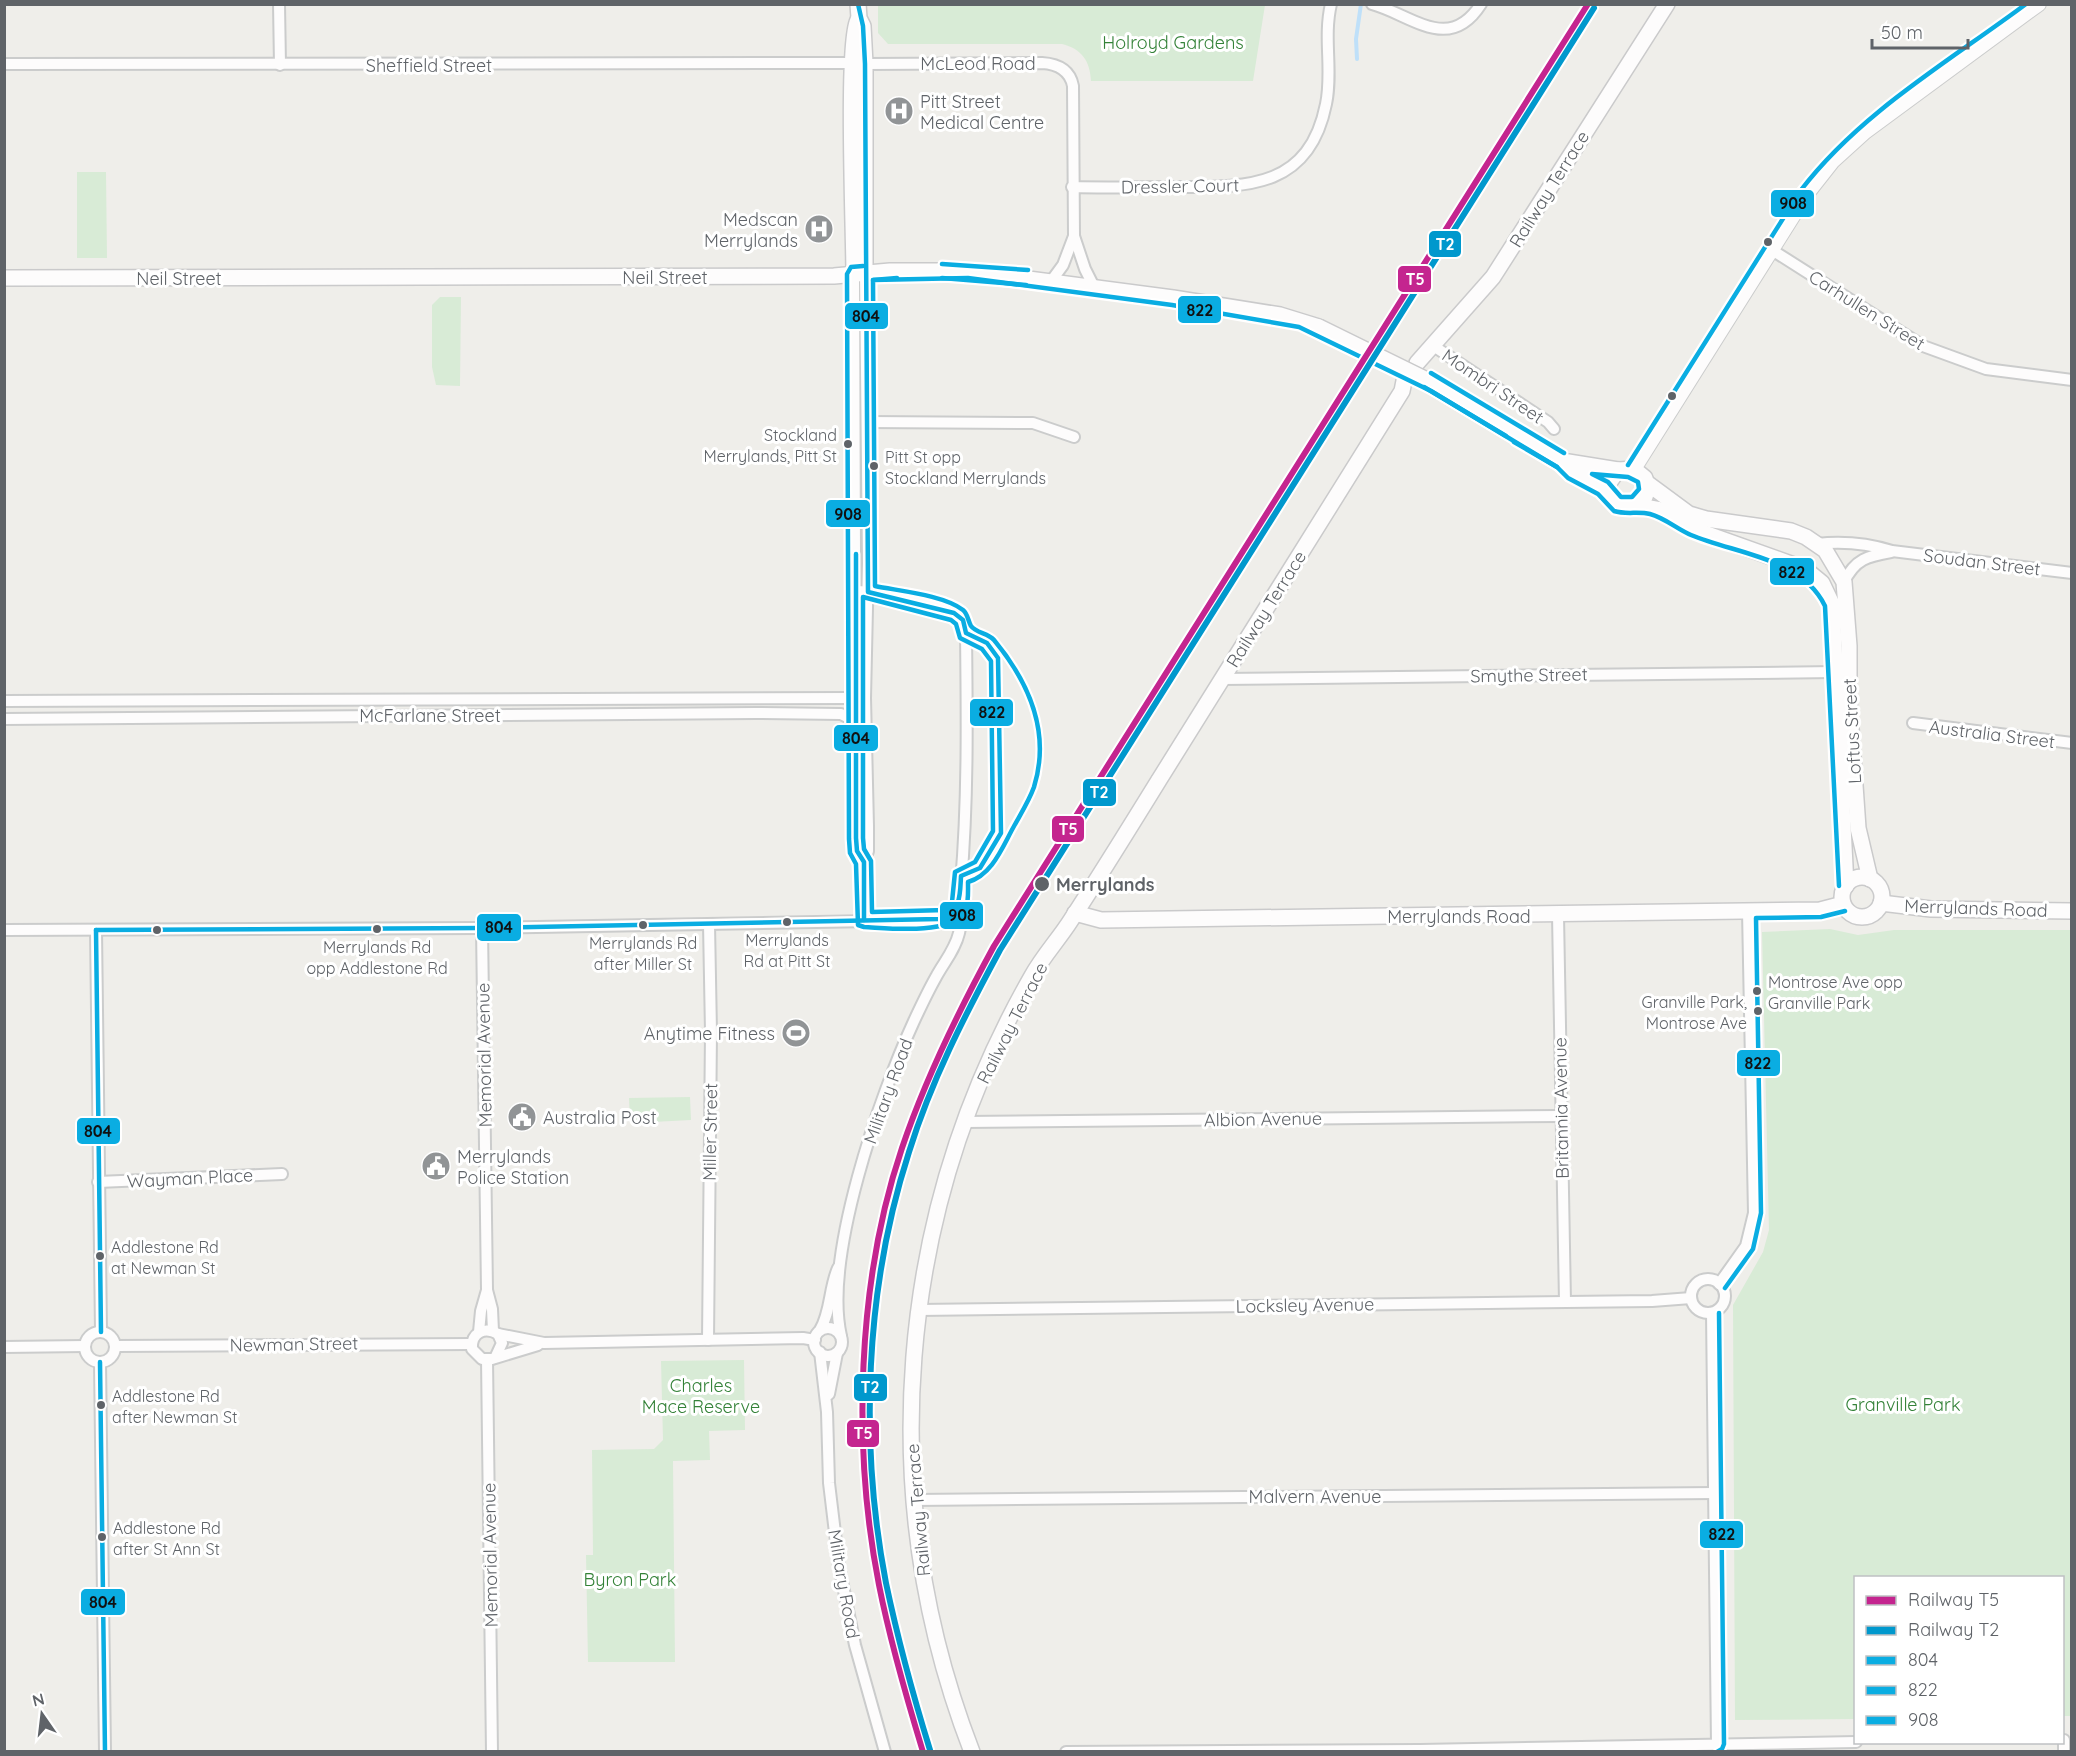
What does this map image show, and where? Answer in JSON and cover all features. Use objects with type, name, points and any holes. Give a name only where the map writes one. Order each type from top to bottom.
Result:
[{"type":"main road","name":"Railway Terrace","points":[[1416,363],[1493,277],[1667,4]]},
{"type":"main road","points":[[858,11],[863,26],[859,63],[860,273]]},
{"type":"main road","name":"Neil Street","points":[[4,278],[834,276],[860,273],[968,271],[1052,280],[1280,315],[1319,327]]},
{"type":"main road","name":"Mombri Street","points":[[1319,327],[1436,384],[1562,461],[1572,472],[1595,483],[1610,495]]},
{"type":"main road","name":"Railway Terrace","points":[[972,1752],[943,1671],[924,1582],[914,1500],[911,1416],[919,1310],[936,1210],[951,1159],[998,1044],[1033,974],[1075,913],[1222,679],[1395,400],[1404,381]]},
{"type":"main road","name":"Mombri Street","points":[[1562,461],[1626,469]]},
{"type":"main road","points":[[1647,483],[1645,497],[1635,506],[1617,504],[1610,495],[1609,483],[1626,469],[1641,472],[1647,483],[1689,514],[1706,519],[1791,531],[1817,544],[1825,550],[1844,582]]},
{"type":"main road","name":"Loftus Street","points":[[1635,506],[1662,510],[1696,530],[1805,569],[1826,588],[1832,604],[1846,886]]},
{"type":"main road","name":"Loftus Street","points":[[1844,582],[1858,828],[1870,879]]},
{"type":"main road","points":[[1857,879],[1870,879],[1878,887],[1881,903],[1874,913],[1863,917],[1851,914],[1843,904],[1842,894],[1846,886],[1857,879]]},
{"type":"main road","name":"Merrylands Road","points":[[1881,903],[1931,909],[2072,911]]},
{"type":"main road","name":"Merrylands Road","points":[[1075,913],[1101,920],[1558,915],[1820,910],[1843,904]]},
{"type":"street","points":[[279,4],[280,65]]},
{"type":"street","name":"Dressler Court","points":[[1072,187],[1232,187],[1263,182],[1282,173],[1306,150],[1321,123],[1328,90],[1326,37],[1331,4]]},
{"type":"street","points":[[1377,6],[1426,28],[1444,30],[1470,19],[1481,4]]},
{"type":"street","points":[[1626,469],[1807,194],[1849,145],[2038,4]]},
{"type":"street","name":"Sheffield Street","points":[[4,64],[859,63]]},
{"type":"street","name":"McLeod Road","points":[[859,63],[1042,63],[1065,70],[1073,86],[1074,236],[1084,269],[1094,287]]},
{"type":"street","name":"McLeod Road","points":[[1052,280],[1064,265],[1074,236]]},
{"type":"street","name":"Carhullen Street","points":[[1772,250],[1930,349],[1998,372],[2072,380]]},
{"type":"street","points":[[860,273],[867,422],[868,592],[865,698],[868,845],[864,862],[864,920]]},
{"type":"street","points":[[860,273],[855,720],[857,851],[864,862]]},
{"type":"street","name":"Mombri Street","points":[[1432,345],[1548,422],[1554,429]]},
{"type":"street","points":[[867,422],[1033,423],[1074,437]]},
{"type":"street","name":"Soudan Street","points":[[1817,544],[1861,543],[1892,552],[2072,573]]},
{"type":"street","name":"Soudan Street","points":[[1844,582],[1861,559],[1892,552]]},
{"type":"street","points":[[4,930],[482,928],[948,917],[959,905],[966,806],[965,627],[959,616],[948,610],[856,591]]},
{"type":"street","name":"Smythe Street","points":[[1222,679],[1835,672]]},
{"type":"street","name":"McFarlane Street","points":[[4,701],[855,698]]},
{"type":"street","name":"McFarlane Street","points":[[4,719],[766,713],[841,714],[855,720]]},
{"type":"street","name":"Australia Street","points":[[1913,723],[2072,743]]},
{"type":"street","name":"Military Road","points":[[841,1336],[837,1308],[840,1262],[865,1151],[903,1046],[937,975],[954,949],[960,929],[959,905]]},
{"type":"street","points":[[1719,1284],[1746,1246],[1754,1213],[1748,911]]},
{"type":"street","name":"Britannia Avenue","points":[[1558,915],[1565,1302]]},
{"type":"street","name":"Miller Street","points":[[708,1340],[711,1032],[709,924]]},
{"type":"street","name":"Memorial Avenue","points":[[479,1332],[487,1290],[482,928]]},
{"type":"street","points":[[96,930],[100,1332]]},
{"type":"street","name":"Albion Avenue","points":[[965,1122],[1560,1116]]},
{"type":"street","name":"Wayman Place","points":[[98,1182],[282,1174]]},
{"type":"street","name":"Military Road","points":[[817,1335],[825,1323],[831,1281],[840,1262]]},
{"type":"street","points":[[1712,1313],[1701,1311],[1691,1298],[1694,1287],[1703,1281],[1719,1284]]},
{"type":"street","points":[[1712,1313],[1724,1303],[1724,1293],[1719,1284]]},
{"type":"street","name":"Memorial Avenue","points":[[487,1290],[496,1333]]},
{"type":"street","name":"Locksley Avenue","points":[[919,1310],[1652,1301],[1691,1298]]},
{"type":"street","points":[[1712,1313],[1717,1744]]},
{"type":"street","points":[[544,1343],[492,1358],[475,1353],[472,1344],[479,1332],[496,1333],[544,1343],[802,1338],[817,1335],[831,1328],[841,1336],[842,1345],[837,1353],[828,1356],[820,1352],[817,1335]]},
{"type":"street","points":[[100,1332],[109,1335],[116,1346],[113,1356],[100,1362],[91,1359],[85,1346],[88,1338],[100,1332]]},
{"type":"street","points":[[492,1358],[502,1344],[496,1333]]},
{"type":"street","name":"Newman Street","points":[[116,1346],[472,1344]]},
{"type":"street","points":[[4,1347],[85,1346]]},
{"type":"street","name":"Military Road","points":[[820,1352],[827,1412],[829,1483],[839,1566],[855,1646],[885,1752]]},
{"type":"street","name":"Military Road","points":[[827,1412],[837,1353]]},
{"type":"street","name":"Memorial Avenue","points":[[492,1358],[492,1752]]},
{"type":"street","points":[[100,1362],[105,1752]]},
{"type":"street","name":"Malvern Avenue","points":[[914,1500],[1715,1493]]},
{"type":"street","points":[[1066,1752],[1611,1749],[1717,1744],[1854,1742]]},
{"type":"green space","name":"Holroyd Gardens","points":[[878,4],[1265,5],[1253,81],[1091,81],[1089,67],[1084,57],[1075,49],[1062,44],[888,44],[878,33]]},
{"type":"green space","points":[[77,172],[106,172],[107,258],[77,258]]},
{"type":"green space","points":[[440,297],[461,297],[460,386],[436,385],[432,367],[432,305]]},
{"type":"green space","name":"Granville Park","points":[[1830,929],[1858,935],[1894,930],[2071,930],[2071,1716],[2064,1716],[2064,1576],[1854,1576],[1854,1719],[1735,1720],[1733,1305],[1763,1252],[1769,1230],[1762,932]]},
{"type":"green space","points":[[690,1097],[691,1120],[633,1123],[630,1121],[629,1098]]},
{"type":"green space","name":"Byron Park","points":[[744,1360],[745,1430],[709,1431],[710,1460],[673,1461],[675,1662],[588,1662],[586,1555],[593,1555],[592,1450],[654,1449],[663,1440],[661,1361]]},
{"type":"waterway","points":[[1357,59],[1356,39],[1361,4]]},
{"type":"rail line","name":"T5","points":[[923,1752],[888,1627],[879,1585],[870,1532],[863,1422],[868,1309],[876,1253],[887,1199],[911,1122],[944,1045],[994,946],[1588,4]]},
{"type":"rail line","name":"T2","points":[[930,1750],[906,1667],[886,1583],[877,1530],[870,1421],[875,1311],[883,1257],[894,1204],[918,1126],[938,1074],[1000,950],[1594,8]]},
{"type":"transit line","name":"804","points":[[96,930],[482,928],[939,919],[952,912],[958,902],[961,876],[980,868],[1001,833],[998,658],[987,643],[966,633],[963,620],[954,613],[868,592],[865,64],[863,26],[858,4]]},
{"type":"transit line","name":"908","points":[[1628,465],[1801,190],[1824,162],[1906,90],[2026,4]]},
{"type":"transit line","name":"908","points":[[942,264],[1028,270]]},
{"type":"transit line","name":"908","points":[[863,266],[851,267],[847,274],[850,853],[856,864],[858,925],[916,929],[944,925],[955,921],[963,914],[967,903],[968,882],[990,867],[1030,797],[1039,767],[1040,747],[1038,727],[1026,690],[994,640],[973,628],[965,612],[955,605],[933,597],[875,586],[873,280],[897,278]]},
{"type":"transit line","name":"908","points":[[942,278],[1026,285]]},
{"type":"transit line","name":"822","points":[[873,280],[968,278],[1172,305],[1299,327],[1431,391],[1557,467],[1568,478],[1598,494],[1614,511],[1646,513],[1655,516],[1691,535],[1766,559],[1800,577],[1814,590],[1825,606],[1839,886]]},
{"type":"transit line","name":"908","points":[[1431,373],[1564,453]]},
{"type":"transit line","name":"908","points":[[1424,387],[1506,436]]},
{"type":"transit line","name":"908","points":[[1514,442],[1557,467]]},
{"type":"transit line","name":"908","points":[[1592,474],[1628,477],[1638,482],[1639,489],[1632,497],[1621,497],[1608,482],[1592,474]]},
{"type":"transit line","name":"804","points":[[856,554],[856,838],[857,851],[864,862],[864,920]]},
{"type":"transit line","name":"822","points":[[863,597],[951,620],[956,624],[960,638],[982,649],[991,661],[993,831],[975,862],[955,872],[952,902],[945,910],[872,912],[871,861],[864,849],[863,838],[863,597]]},
{"type":"transit line","name":"822","points":[[1725,1288],[1753,1249],[1761,1213],[1756,918],[1821,917],[1845,911]]},
{"type":"transit line","name":"804","points":[[96,930],[101,1332]]},
{"type":"transit line","name":"822","points":[[1717,1752],[1724,1744],[1719,1313]]},
{"type":"transit line","name":"804","points":[[100,1362],[105,1752]]},
{"type":"place","name":"Pitt Street Medical Centre","points":[[899,111]]},
{"type":"place","name":"Medscan Merrylands","points":[[819,229]]},
{"type":"place","name":"Stockland Merrylands, Pitt St","points":[[848,444]]},
{"type":"place","name":"Pitt St opp Stockland Merrylands","points":[[874,466]]},
{"type":"place","name":"Merrylands","points":[[1042,884]]},
{"type":"place","name":"Merrylands Rd at Pitt St","points":[[787,922]]},
{"type":"place","name":"Merrylands Rd after Miller St","points":[[643,925]]},
{"type":"place","name":"Merrylands Rd opp Addlestone Rd","points":[[377,929]]},
{"type":"place","name":"Montrose Ave opp Granville Park","points":[[1757,991]]},
{"type":"place","name":"Granville Park, Montrose Ave","points":[[1758,1011]]},
{"type":"place","name":"Anytime Fitness","points":[[796,1033]]},
{"type":"place","name":"Australia Post","points":[[522,1117]]},
{"type":"place","name":"Merrylands Police Station","points":[[436,1166]]},
{"type":"place","name":"Addlestone Rd at Newman St","points":[[100,1256]]},
{"type":"place","name":"Addlestone Rd after Newman St","points":[[101,1405]]},
{"type":"place","name":"Addlestone Rd after St Ann St","points":[[102,1537]]},
{"type":"park label","name":"Charles Mace Reserve","points":[[701,1395]]}]
